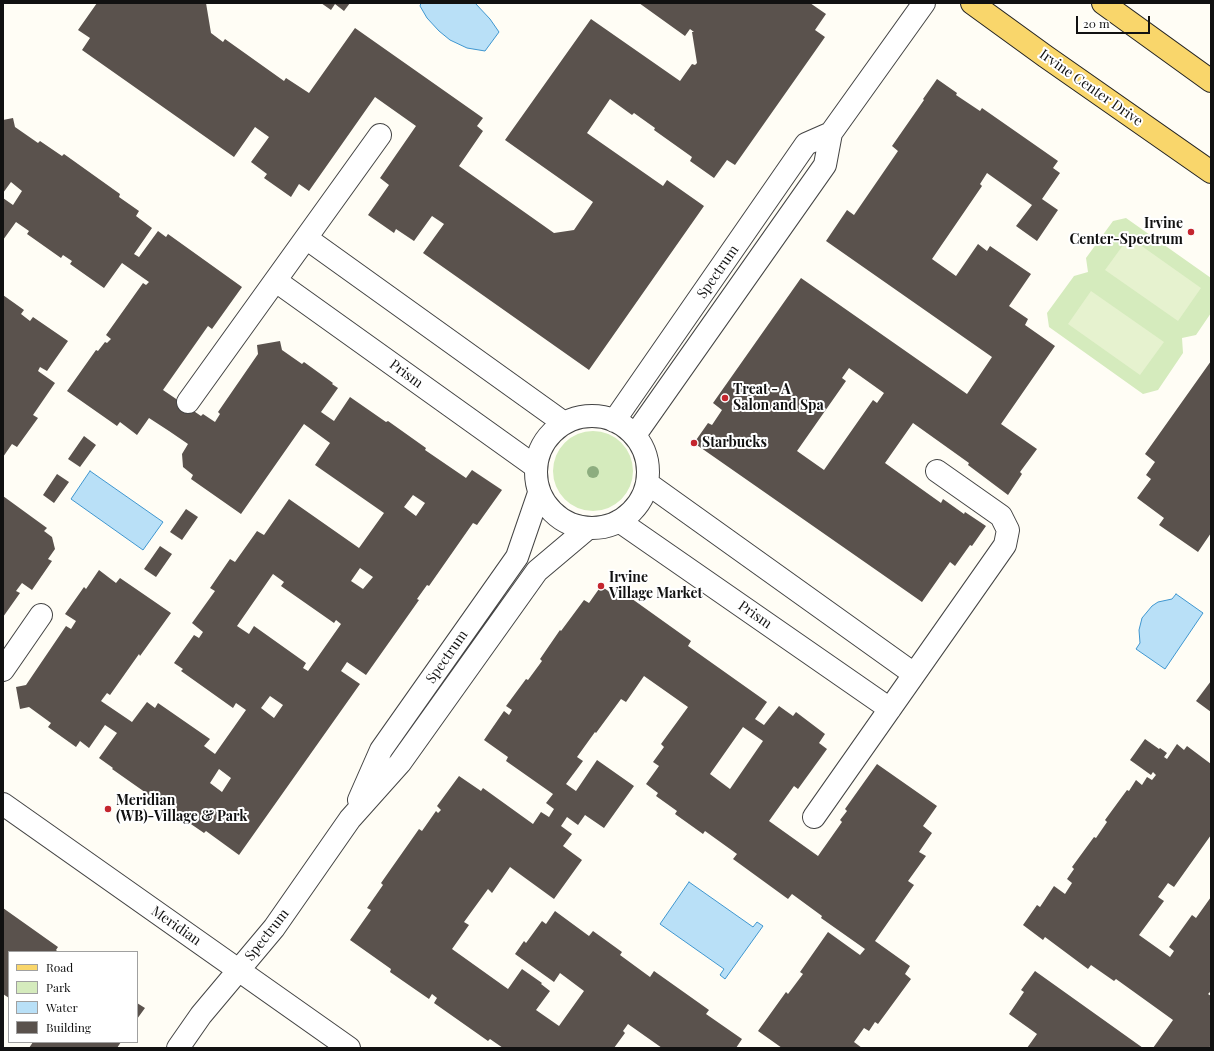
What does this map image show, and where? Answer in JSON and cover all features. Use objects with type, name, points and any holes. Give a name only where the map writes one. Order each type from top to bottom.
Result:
[{"type":"main road","name":"Irvine Center Drive","points":[[972,3],[1211,172]]},
{"type":"main road","points":[[1104,3],[1211,81]]},
{"type":"street","name":"Spectrum","points":[[635,435],[825,165],[831,133],[924,3]]},
{"type":"street","name":"Spectrum","points":[[614,421],[806,144],[831,133]]},
{"type":"street","points":[[188,402],[380,135]]},
{"type":"street","points":[[306,238],[564,423]]},
{"type":"street","name":"Prism","points":[[276,281],[536,467]]},
{"type":"street","points":[[595,416],[614,421],[625,426],[635,435],[644,452],[648,467],[647,483],[642,499],[632,512],[619,521],[604,527],[588,528],[573,525],[559,518],[547,507],[539,493],[536,467],[542,446],[552,433],[564,423],[579,417],[595,416]]},
{"type":"street","points":[[814,817],[1005,545],[1008,530],[1001,516],[937,471]]},
{"type":"street","points":[[647,483],[914,674]]},
{"type":"street","name":"Spectrum","points":[[350,819],[381,750],[517,557],[539,493]]},
{"type":"street","name":"Prism","points":[[619,521],[890,709]]},
{"type":"street","name":"Spectrum","points":[[178,1048],[201,1015],[274,928],[350,819],[400,763],[537,571],[588,528]]},
{"type":"street","points":[[3,670],[41,615]]},
{"type":"street","name":"Meridian","points":[[3,804],[349,1048]]},
{"type":"green space","points":[[1126,218],[1211,278],[1211,313],[1196,335],[1182,338],[1183,353],[1158,390],[1143,394],[1049,327],[1047,313],[1074,276],[1088,272],[1086,258],[1113,221]]},
{"type":"green space","points":[[1129,237],[1201,288],[1178,321],[1105,270]]},
{"type":"green space","points":[[1091,291],[1164,342],[1140,375],[1068,324]]},
{"type":"green space","points":[[593,431],[608,434],[621,443],[630,456],[633,471],[630,486],[621,499],[608,508],[593,511],[578,508],[565,499],[556,486],[553,471],[556,456],[565,443],[578,434]]},
{"type":"water","points":[[421,3],[475,3],[490,19],[499,32],[485,51],[467,48],[450,40],[439,31],[427,18],[420,6]]},
{"type":"water","points":[[90,471],[163,522],[143,550],[71,499]]},
{"type":"water","points":[[1176,594],[1203,613],[1165,669],[1136,649],[1140,643],[1139,630],[1142,618],[1152,606],[1158,602],[1172,599]]},
{"type":"water","points":[[689,882],[753,927],[757,922],[763,926],[725,979],[720,975],[724,969],[660,924]]},
{"type":"building","points":[[97,3],[206,3],[211,33],[223,42],[225,39],[284,81],[286,78],[309,93],[355,28],[483,118],[477,126],[483,131],[459,166],[554,233],[574,230],[593,202],[505,140],[591,19],[680,81],[692,64],[695,65],[697,63],[692,32],[694,32],[690,29],[685,36],[639,3],[810,3],[826,14],[815,30],[825,37],[735,165],[727,160],[714,178],[690,161],[692,157],[654,130],[655,128],[634,113],[632,115],[610,99],[587,133],[663,186],[667,180],[704,206],[589,370],[423,253],[444,224],[432,216],[414,241],[396,229],[394,233],[368,215],[389,185],[380,178],[416,126],[375,97],[309,191],[299,184],[291,197],[264,178],[267,174],[251,162],[269,137],[255,127],[234,157],[82,50],[90,38],[78,30]]},
{"type":"building","points":[[321,3],[350,3],[344,11],[335,4],[331,10]]},
{"type":"building","points":[[937,79],[957,93],[956,95],[980,111],[982,108],[1058,161],[1053,168],[1060,173],[1042,199],[1058,210],[1037,241],[1016,226],[1032,205],[987,173],[980,184],[982,186],[932,259],[956,276],[978,244],[987,251],[990,246],[1031,274],[1009,306],[1028,319],[1025,325],[1055,346],[1001,424],[1037,449],[1020,472],[1022,474],[1008,495],[968,465],[969,463],[913,423],[885,463],[941,503],[943,499],[964,514],[965,512],[986,526],[955,566],[950,562],[922,602],[694,443],[708,423],[712,425],[722,410],[713,403],[801,278],[967,394],[992,357],[826,241],[847,210],[854,215],[898,151],[892,146],[924,100],[923,99]],"holes":[[[849,368],[884,393],[877,403],[873,400],[824,470],[797,451],[846,381],[842,378]]]},
{"type":"building","points":[[13,118],[15,127],[38,143],[40,141],[62,156],[64,154],[120,194],[119,197],[139,211],[136,216],[152,228],[134,254],[139,257],[158,231],[166,237],[168,234],[242,287],[212,329],[208,326],[163,390],[201,416],[203,414],[215,422],[220,414],[218,412],[258,354],[257,345],[280,341],[282,350],[302,364],[304,362],[338,388],[321,412],[334,421],[350,397],[386,422],[388,421],[426,448],[425,450],[466,478],[472,470],[502,490],[477,525],[473,523],[429,586],[427,585],[417,599],[419,600],[366,675],[347,662],[341,671],[360,684],[239,855],[206,831],[204,833],[166,807],[169,804],[152,792],[149,795],[99,758],[117,733],[105,725],[89,748],[80,741],[76,747],[48,727],[51,723],[29,707],[20,709],[16,687],[26,685],[66,626],[71,629],[76,621],[65,614],[84,587],[86,589],[99,570],[116,583],[120,578],[171,613],[140,656],[139,654],[110,695],[107,693],[101,701],[132,722],[147,702],[155,708],[158,703],[210,739],[204,746],[215,754],[246,710],[236,703],[233,708],[181,671],[183,669],[174,663],[194,635],[199,638],[203,632],[192,623],[215,591],[210,588],[230,559],[235,562],[257,531],[264,535],[289,499],[359,548],[384,513],[315,465],[330,443],[304,424],[241,514],[191,479],[193,475],[183,467],[182,454],[188,444],[149,418],[137,435],[120,422],[117,426],[67,391],[96,350],[98,351],[105,342],[107,343],[111,339],[106,335],[143,283],[146,285],[149,282],[122,263],[104,288],[70,264],[72,261],[63,255],[61,258],[27,234],[29,231],[16,222],[3,240],[3,198],[13,205],[22,191],[11,182],[3,193],[3,120]],"holes":[[[413,495],[425,503],[416,516],[404,507]],[[360,568],[373,577],[363,589],[351,581]],[[273,574],[284,582],[281,586],[334,623],[336,620],[341,624],[308,671],[303,668],[306,663],[254,626],[249,634],[237,626]],[[270,696],[283,705],[274,718],[261,708]],[[219,769],[231,778],[222,792],[210,783]]]},
{"type":"building","points":[[3,295],[24,310],[21,314],[30,321],[33,317],[68,341],[47,371],[40,367],[38,371],[55,383],[33,415],[38,418],[17,447],[12,444],[3,457]]},
{"type":"building","points":[[1211,361],[1211,533],[1198,552],[1159,525],[1164,518],[1137,498],[1151,479],[1146,475],[1155,462],[1145,454]]},
{"type":"building","points":[[84,436],[96,445],[80,467],[68,459]]},
{"type":"building","points":[[57,474],[69,482],[54,503],[43,495]]},
{"type":"building","points":[[3,496],[47,528],[44,531],[52,537],[55,549],[48,559],[52,561],[32,590],[22,583],[16,591],[20,593],[3,617]]},
{"type":"building","points":[[186,509],[198,517],[182,540],[170,532]]},
{"type":"building","points":[[160,546],[172,554],[156,577],[144,569]]},
{"type":"building","points":[[601,586],[617,597],[621,591],[691,641],[688,646],[767,702],[755,719],[764,725],[779,706],[793,716],[796,712],[825,734],[819,743],[827,749],[798,789],[794,786],[769,821],[818,856],[842,822],[840,820],[847,811],[845,809],[877,764],[937,806],[923,826],[932,833],[919,852],[926,856],[908,881],[914,885],[875,941],[910,966],[905,974],[911,979],[878,1024],[875,1022],[869,1031],[864,1028],[854,1042],[862,1048],[782,1048],[758,1031],[786,992],[788,994],[803,974],[800,972],[828,932],[860,955],[865,949],[821,918],[822,916],[792,894],[788,899],[733,859],[737,854],[705,831],[703,834],[675,814],[677,811],[656,796],[658,793],[646,784],[659,766],[653,762],[664,747],[661,744],[688,707],[644,676],[626,702],[621,699],[596,733],[595,732],[577,757],[583,761],[566,784],[576,791],[597,760],[634,786],[604,828],[585,815],[578,825],[567,817],[561,826],[572,834],[563,846],[582,860],[554,899],[510,867],[492,893],[488,889],[464,922],[469,925],[452,949],[508,989],[522,969],[542,983],[541,984],[550,991],[536,1010],[559,1026],[584,991],[560,973],[554,982],[515,954],[524,941],[526,943],[542,921],[546,924],[555,911],[589,936],[593,931],[622,952],[620,955],[650,977],[654,971],[709,1010],[706,1014],[742,1039],[736,1048],[662,1048],[628,1024],[623,1031],[625,1033],[614,1048],[503,1048],[490,1039],[488,1041],[434,1003],[437,998],[432,994],[429,999],[390,972],[391,969],[350,940],[371,910],[367,908],[383,885],[381,883],[419,829],[422,831],[436,811],[438,813],[441,810],[437,806],[459,776],[481,791],[483,788],[533,824],[541,812],[549,817],[554,809],[546,803],[553,794],[506,761],[508,757],[484,740],[504,711],[509,715],[512,710],[506,706],[526,679],[528,680],[542,661],[540,659],[560,630],[561,631],[584,600],[589,603]],"holes":[[[743,727],[763,741],[730,789],[710,774]]]},
{"type":"building","points":[[1211,681],[1211,712],[1196,701]]},
{"type":"building","points":[[1145,739],[1167,753],[1164,757],[1167,759],[1177,744],[1184,750],[1187,746],[1211,764],[1211,835],[1174,887],[1168,883],[1158,897],[1164,901],[1139,935],[1170,957],[1174,951],[1169,947],[1192,915],[1196,918],[1211,897],[1211,991],[1208,994],[1211,996],[1211,1045],[1209,1048],[1153,1048],[1173,1020],[1116,979],[1114,981],[1091,965],[1088,969],[1045,937],[1043,940],[1023,925],[1037,905],[1040,907],[1054,886],[1065,894],[1072,883],[1067,879],[1074,869],[1072,867],[1094,837],[1096,838],[1107,822],[1105,820],[1127,790],[1129,791],[1136,780],[1142,785],[1147,777],[1152,780],[1156,775],[1153,772],[1151,775],[1130,760]]},
{"type":"building","points":[[3,908],[58,947],[56,950],[57,951],[8,951],[8,997],[3,994]]},
{"type":"building","points":[[1035,971],[1143,1048],[1027,1048],[1037,1034],[1009,1014],[1024,992],[1021,990]]},
{"type":"building","points":[[138,1004],[145,1008],[138,1018]]},
{"type":"building","points":[[32,1043],[120,1043],[117,1048],[29,1048]]},
{"type":"place","name":"Irvine Center-Spectrum","points":[[1191,232]]},
{"type":"place","name":"Treat - A Salon and Spa","points":[[725,398]]},
{"type":"place","name":"Starbucks","points":[[694,443]]},
{"type":"place","name":"Irvine Village Market","points":[[601,586]]},
{"type":"place","name":"Meridian (WB)-Village & Park","points":[[108,809]]}]
